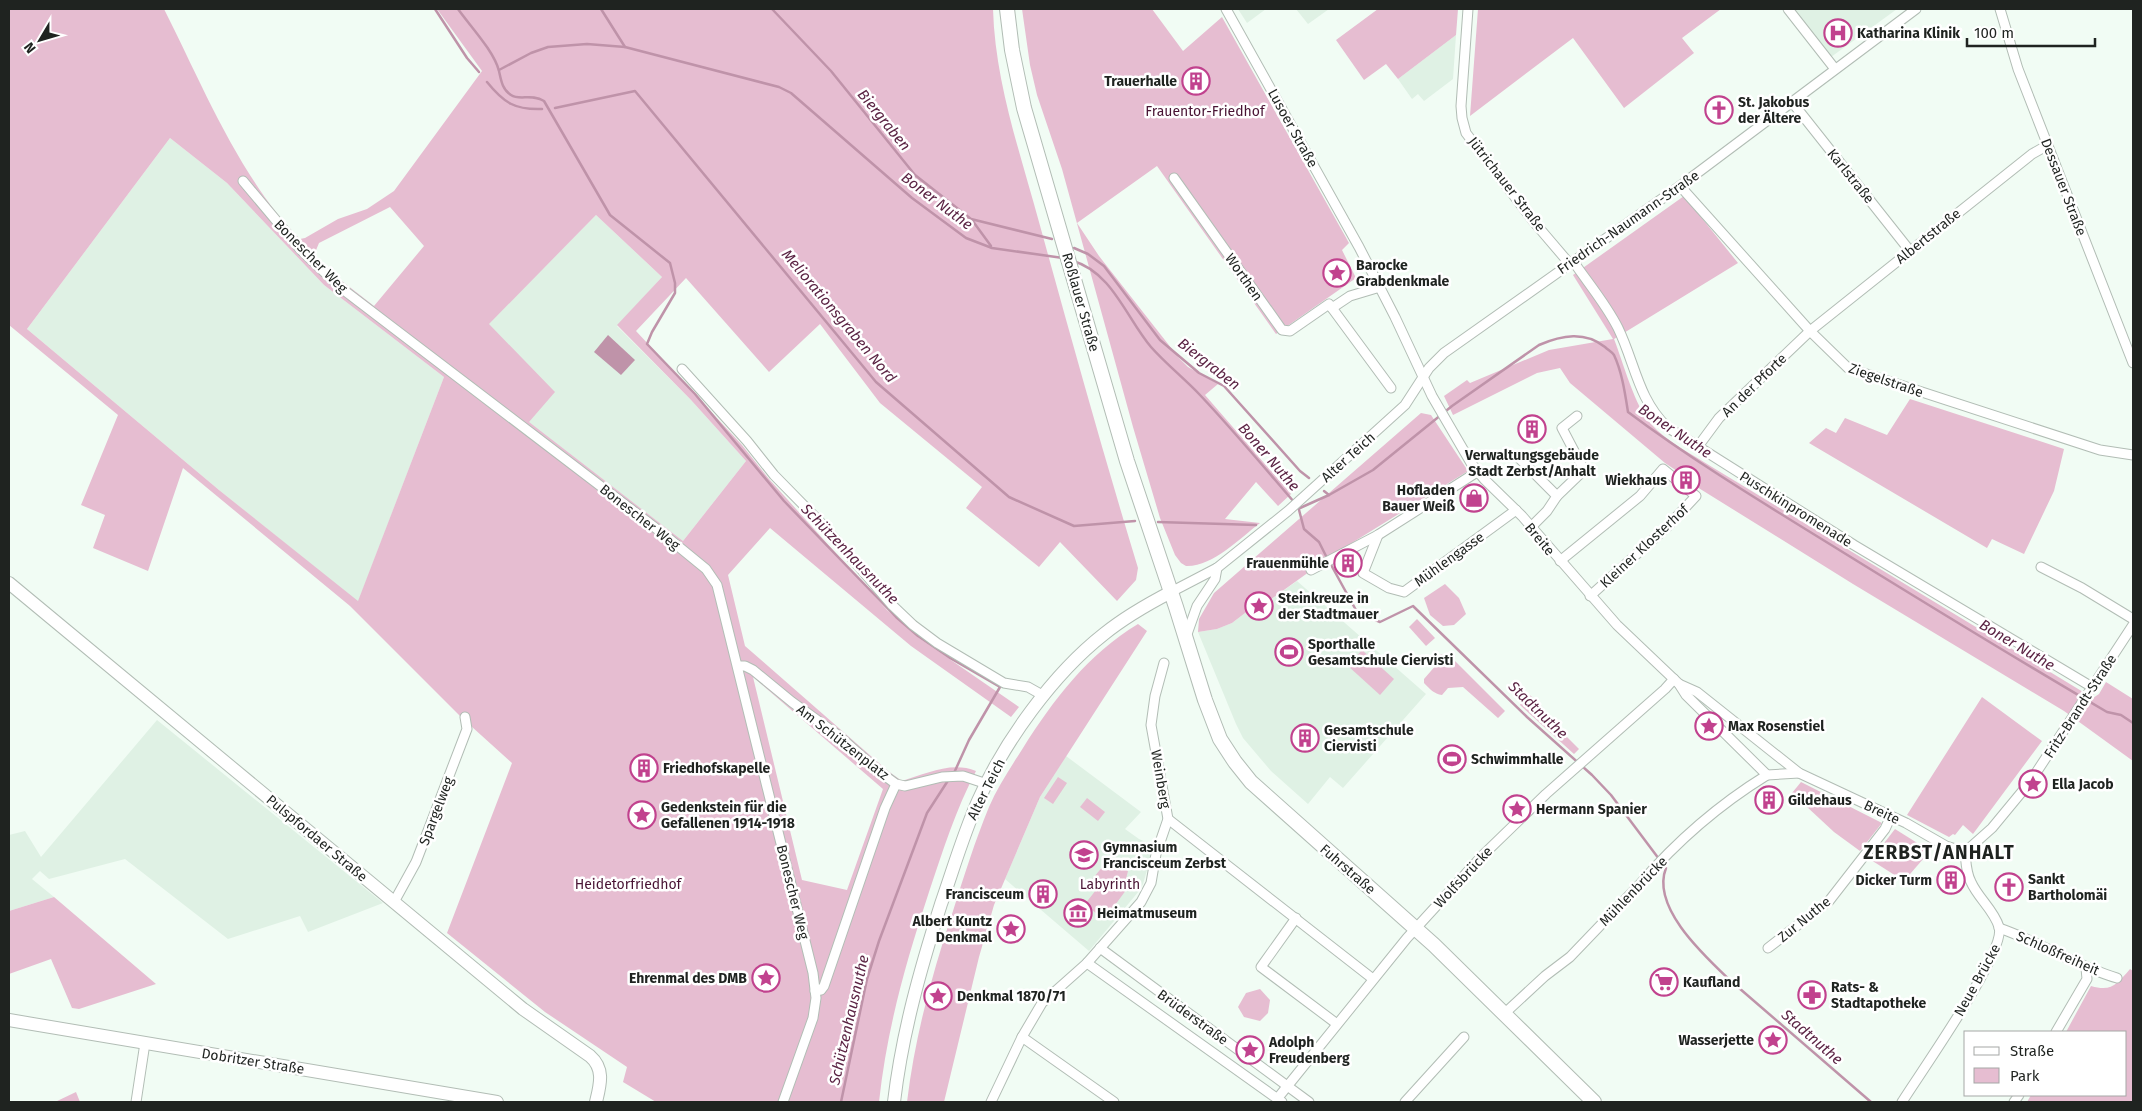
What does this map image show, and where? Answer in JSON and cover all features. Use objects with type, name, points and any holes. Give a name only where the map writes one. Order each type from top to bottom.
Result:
[{"type":"main road","name":"Roßlauer Straße","points":[[1007,9],[1012,50],[1020,89],[1129,470],[1171,592]]},
{"type":"main road","name":"Pulspfordaer Straße","points":[[9,583],[529,1014],[596,1061],[601,1078],[596,1102]]},
{"type":"main road","name":"Fuhrstraße","points":[[1171,592],[1214,727],[1243,773],[1284,812],[1416,929],[1505,1013],[1594,1102]]},
{"type":"main road","name":"Alter Teich","points":[[894,1102],[905,1031],[916,986],[961,844],[987,784],[1016,734],[1044,696],[1072,663],[1104,634],[1136,611],[1171,592]]},
{"type":"main road","name":"Dobritzer Straße","points":[[9,1020],[497,1102]]},
{"type":"street","name":"Jütrichauer Straße","points":[[1468,9],[1461,106],[1466,133],[1523,207],[1571,262]]},
{"type":"street","points":[[1788,9],[1835,68]]},
{"type":"street","name":"Friedrich-Naumann-Straße","points":[[1423,377],[1434,362],[1447,350],[1680,186],[1916,9]]},
{"type":"street","name":"Dessauer Straße","points":[[2000,9],[2015,60],[2133,364]]},
{"type":"street","name":"Lusoer Straße","points":[[1230,10],[1380,286]]},
{"type":"street","name":"Karlstraße","points":[[1792,102],[1910,251]]},
{"type":"street","name":"Albertstraße","points":[[1810,331],[2032,154],[2048,145]]},
{"type":"street","name":"Worthen","points":[[1174,178],[1282,330],[1290,331],[1350,296],[1380,286]]},
{"type":"street","name":"Bonescher Weg","points":[[243,181],[301,250],[341,288],[531,432],[706,569],[713,577],[721,594],[813,973],[815,992],[812,1018],[783,1102]]},
{"type":"street","name":"Ziegelstraße","points":[[1680,186],[1810,331],[1842,363],[1854,370],[2100,450],[2133,455]]},
{"type":"street","name":"Puschkinpromenade","points":[[1571,262],[1617,326],[1644,397],[1657,418],[1667,427],[1854,545],[2090,689]]},
{"type":"street","name":"Breite","points":[[1380,286],[1438,408],[1477,472],[1516,510],[1617,625],[1677,682],[1686,695],[1767,775],[1799,773]]},
{"type":"street","points":[[1331,306],[1391,388]]},
{"type":"street","name":"An der Pforte","points":[[1702,441],[1719,418],[1810,331]]},
{"type":"street","points":[[682,369],[747,441],[774,475],[824,526],[892,605],[913,625],[937,643],[1004,683],[1028,687],[1044,696]]},
{"type":"street","name":"Alter Teich","points":[[1171,592],[1218,568],[1288,511],[1405,405],[1423,377]]},
{"type":"street","points":[[1531,527],[1547,511],[1557,496],[1584,470],[1562,428],[1577,416]]},
{"type":"street","points":[[1517,456],[1557,496]]},
{"type":"street","name":"Kleiner Klosterhof","points":[[1560,561],[1640,496],[1663,469],[1696,496],[1667,527],[1590,596]]},
{"type":"street","points":[[1311,570],[1378,535],[1477,472]]},
{"type":"street","name":"Mühlengasse","points":[[1378,535],[1363,573],[1390,588],[1404,592],[1516,510]]},
{"type":"street","points":[[2041,567],[2082,588],[2133,619]]},
{"type":"street","name":"Alter Teich","points":[[1186,637],[1197,606],[1215,579],[1218,568]]},
{"type":"street","name":"Fritz-Brandt-Straße","points":[[1965,852],[1974,846],[2010,808],[2133,625]]},
{"type":"street","name":"Weinberg","points":[[991,1102],[1022,1037],[1042,1003],[1087,963],[1141,902],[1151,883],[1156,854],[1168,820],[1151,725],[1155,696],[1164,663]]},
{"type":"street","name":"Am Schützenplatz","points":[[738,666],[746,666],[753,670],[792,702],[839,736],[876,770],[896,784],[905,786],[942,777],[957,776],[968,777],[987,784]]},
{"type":"street","name":"Breite","points":[[1677,682],[1698,692],[1799,773],[1891,816],[1946,846],[1965,852]]},
{"type":"street","name":"Wolfsbrücke","points":[[1279,1101],[1287,1086],[1373,979],[1482,856],[1573,770],[1665,689],[1677,682]]},
{"type":"street","name":"Spargelweg","points":[[394,902],[416,862],[430,828],[467,729],[465,716]]},
{"type":"street","name":"Mühlenbrücke","points":[[1505,1013],[1545,976],[1570,957],[1659,863],[1703,820],[1767,775]]},
{"type":"street","name":"Bonescher Weg","points":[[815,992],[821,990],[824,986],[885,808],[896,784]]},
{"type":"street","name":"Zur Nuthe","points":[[1768,948],[1830,901],[1885,829],[1891,816]]},
{"type":"street","points":[[1168,820],[1373,979]]},
{"type":"street","name":"Neue Brücke","points":[[1902,1102],[1960,1012],[1998,942],[1999,928],[1970,880],[1965,852]]},
{"type":"street","points":[[1296,918],[1261,967],[1337,1024]]},
{"type":"street","name":"Schloßfreiheit","points":[[1999,928],[2023,936],[2086,968],[2117,978]]},
{"type":"street","name":"Brüderstraße","points":[[1100,948],[1309,1102]]},
{"type":"street","name":"Brüderstraße","points":[[1087,963],[1279,1101]]},
{"type":"street","points":[[2057,1031],[2087,979],[2086,968]]},
{"type":"street","points":[[1022,1037],[1114,1102]]},
{"type":"street","points":[[1405,1102],[1464,1037]]},
{"type":"street","points":[[136,1102],[145,1043]]},
{"type":"shaded area","points":[[1238,9],[1266,9],[1247,23]]},
{"type":"shaded area","points":[[1296,9],[1329,9],[1308,24]]},
{"type":"shaded area","name":"Katharina Klinik","points":[[1792,9],[1897,9],[1831,57]]},
{"type":"shaded area","points":[[1456,35],[1453,79],[1424,101],[1418,94],[1412,99],[1398,79]]},
{"type":"shaded area","points":[[170,138],[227,183],[324,285],[444,377],[358,602],[219,490],[27,329]]},
{"type":"shaded area","points":[[596,215],[662,277],[617,326],[691,400],[746,461],[683,541],[528,422],[488,324]]},
{"type":"shaded area","points":[[608,335],[635,360],[621,375],[594,352]]},
{"type":"shaded area","points":[[1297,581],[1426,694],[1343,788],[1330,777],[1308,804],[1271,771],[1243,738],[1198,632],[1217,629],[1232,623],[1249,610],[1266,603]]},
{"type":"shaded area","points":[[157,720],[383,903],[308,932],[300,916],[228,939],[125,859],[49,879],[40,871],[32,879],[54,897],[9,911],[9,835],[25,831],[41,857]]},
{"type":"shaded area","name":"Gymnasium Francisceum Zerbst","points":[[1066,756],[1141,812],[1125,829],[1139,839],[1154,846],[1143,884],[1139,891],[1089,951],[1005,879],[1040,797]]},
{"type":"green space","name":"Heidetorfriedhof","points":[[9,9],[164,9],[208,99],[241,160],[278,215],[300,239],[338,219],[367,209],[394,191],[482,71],[437,9],[993,9],[998,63],[1010,117],[1087,395],[1138,568],[1136,580],[1117,601],[1060,542],[1039,567],[966,508],[982,487],[880,403],[820,324],[769,372],[686,278],[636,331],[742,445],[769,479],[887,610],[919,638],[1019,707],[1011,717],[911,646],[770,528],[728,575],[745,646],[888,771],[902,781],[948,768],[967,768],[976,771],[950,830],[913,944],[892,1021],[879,1102],[656,1102],[623,1082],[627,1067],[545,1012],[447,933],[512,763],[461,717],[350,606],[183,468],[148,571],[93,548],[105,515],[81,505],[118,415],[9,325]],"holes":[[[170,138],[227,183],[324,285],[444,377],[358,601],[219,490],[27,329]],[[390,207],[424,246],[374,306],[338,278],[314,255],[319,243]],[[596,215],[662,277],[617,325],[691,400],[746,461],[683,541],[529,422],[555,392],[489,324]],[[753,677],[883,789],[847,890],[802,880]]]},
{"type":"green space","name":"Frauentor-Friedhof","points":[[1022,9],[1152,9],[1183,51],[1222,17],[1349,243],[1342,250],[1356,278],[1276,334],[1157,166],[1077,223],[1099,256],[1179,358],[1188,367],[1218,384],[1205,395],[1291,494],[1278,506],[1256,482],[1225,519],[1260,523],[1226,550],[1206,562],[1186,566],[1181,563],[1175,555],[1160,518],[1133,427],[1062,169],[1037,95],[1030,65]]},
{"type":"green space","points":[[1378,9],[1458,9],[1456,35],[1398,79],[1386,64],[1364,80],[1336,40]]},
{"type":"green space","points":[[1478,9],[1721,9],[1682,38],[1694,53],[1624,108],[1573,38],[1470,116]]},
{"type":"green space","points":[[1684,196],[1738,263],[1614,339],[1635,396],[1651,424],[1664,436],[1688,452],[2093,698],[2099,694],[2106,682],[2133,699],[2133,761],[2064,711],[1853,584],[1689,482],[1689,479],[1665,463],[1570,383],[1560,368],[1537,373],[1453,415],[1444,396],[1467,380],[1470,383],[1549,350],[1613,339],[1573,275]]},
{"type":"green space","points":[[1910,399],[2064,449],[2054,491],[2024,554],[1992,539],[1987,548],[1809,443],[1826,428],[1836,433],[1845,418],[1887,435]]},
{"type":"green space","points":[[1421,413],[1431,415],[1468,471],[1334,554],[1266,603],[1249,610],[1232,623],[1217,629],[1198,632],[1199,619],[1214,593]]},
{"type":"green space","points":[[1445,584],[1459,598],[1466,614],[1454,625],[1443,626],[1430,615],[1424,598]]},
{"type":"green space","points":[[1417,619],[1435,638],[1426,646],[1409,627]]},
{"type":"green space","points":[[1138,624],[1147,631],[1040,797],[994,905],[979,957],[944,1102],[907,1102],[910,1077],[931,982],[970,859],[993,799],[1047,712],[1073,679],[1103,649]]},
{"type":"green space","points":[[1362,650],[1394,679],[1380,695],[1348,666]]},
{"type":"green space","points":[[1442,654],[1443,658],[1450,656],[1505,711],[1498,718],[1463,687],[1448,688],[1442,695],[1434,692],[1424,683],[1424,679],[1437,664],[1437,656]]},
{"type":"green space","points":[[1526,693],[1534,698],[1546,711],[1541,721],[1554,732],[1563,733],[1579,749],[1574,754],[1520,705]]},
{"type":"green space","points":[[1982,697],[2042,741],[1973,834],[1963,825],[1955,835],[1953,834],[1949,837],[1907,815]]},
{"type":"green space","points":[[1058,777],[1067,783],[1053,804],[1044,798]]},
{"type":"green space","points":[[1801,782],[1882,823],[1860,851],[1834,832],[1792,793]]},
{"type":"green space","points":[[1087,798],[1105,812],[1098,821],[1080,807]]},
{"type":"green space","points":[[1895,829],[1930,851],[1904,881],[1871,860]]},
{"type":"green space","name":"Labyrinth","points":[[1109,859],[1128,871],[1126,879],[1132,882],[1104,920],[1085,904],[1096,890],[1089,883]]},
{"type":"green space","points":[[54,897],[156,984],[79,1009],[72,1008],[51,959],[9,974],[9,911]]},
{"type":"green space","points":[[2130,969],[2133,971],[2133,1102],[2027,1102],[2030,1096],[2127,1096],[2127,1031],[2067,1031],[2091,986],[2098,988],[2109,987],[2121,979]]},
{"type":"green space","points":[[1260,989],[1270,1000],[1268,1013],[1260,1021],[1244,1017],[1238,1007],[1246,993]]},
{"type":"green space","points":[[76,1092],[80,1102],[55,1102]]},
{"type":"waterway","name":"Meliorationsgraben Nord","points":[[435,9],[467,58],[479,72]]},
{"type":"waterway","name":"Schützenhausnuthe","points":[[458,9],[492,55],[506,90],[514,97],[535,98],[544,101],[610,215],[670,263],[675,283],[675,293],[647,344],[695,394],[784,501],[896,617],[918,636],[950,658],[1000,687],[969,740],[954,773]]},
{"type":"waterway","points":[[601,9],[625,47]]},
{"type":"waterway","name":"Biergraben","points":[[772,9],[831,71],[915,175],[971,219],[1052,239]]},
{"type":"waterway","name":"Boner Nuthe","points":[[499,70],[531,53],[548,47],[587,44],[625,47],[779,87],[791,93],[912,198],[966,238],[992,248],[1063,258]]},
{"type":"waterway","points":[[487,82],[511,104],[524,108],[542,109]]},
{"type":"waterway","name":"Meliorationsgraben Nord","points":[[555,108],[635,91],[876,382],[1009,497],[1074,526],[1135,521]]},
{"type":"waterway","points":[[972,220],[991,246]]},
{"type":"waterway","name":"Biergraben","points":[[1074,248],[1088,254],[1104,266],[1160,340],[1199,373],[1224,386],[1300,471],[1309,478]]},
{"type":"waterway","name":"Boner Nuthe","points":[[1073,261],[1087,267],[1098,275],[1118,298],[1151,347],[1212,408],[1294,502]]},
{"type":"waterway","name":"Boner Nuthe","points":[[1300,508],[1329,495],[1373,470],[1452,406],[1539,345],[1573,336],[1589,339],[1605,347],[1614,355],[1621,375],[1628,412],[1652,430],[1752,496],[1932,607],[2107,712],[2121,715],[2133,723]]},
{"type":"waterway","name":"Boner Nuthe","points":[[1324,491],[1329,495]]},
{"type":"waterway","name":"Stadtnuthe","points":[[1298,506],[1304,529],[1319,542],[1327,558]]},
{"type":"waterway","name":"Meliorationsgraben Nord","points":[[1158,522],[1256,525]]},
{"type":"waterway","name":"Stadtnuthe","points":[[1330,563],[1357,612],[1380,622],[1413,606],[1527,717],[1592,775],[1611,795],[1659,859]]},
{"type":"waterway","name":"Schützenhausnuthe","points":[[841,1102],[867,979],[879,941],[927,813],[949,779]]},
{"type":"waterway","name":"Stadtnuthe","points":[[1662,863],[1666,868],[1663,884],[1666,900],[1674,916],[1698,948],[1735,985]]},
{"type":"waterway","name":"Stadtnuthe","points":[[1739,988],[1871,1102]]},
{"type":"place","name":"Katharina Klinik","points":[[1838,33]]},
{"type":"place","name":"Trauerhalle","points":[[1196,81]]},
{"type":"place","name":"St. Jakobus der Ältere","points":[[1719,110]]},
{"type":"place","name":"Barocke Grabdenkmale","points":[[1337,273]]},
{"type":"place","name":"Verwaltungsgebäude Stadt Zerbst/Anhalt","points":[[1532,429]]},
{"type":"place","name":"Wiekhaus","points":[[1686,480]]},
{"type":"place","name":"Hofladen Bauer Weiß","points":[[1474,498]]},
{"type":"place","name":"Frauenmühle","points":[[1348,563]]},
{"type":"place","name":"Steinkreuze in der Stadtmauer","points":[[1259,606]]},
{"type":"place","name":"Sporthalle Gesamtschule Ciervisti","points":[[1289,652]]},
{"type":"place","name":"Max Rosenstiel","points":[[1709,726]]},
{"type":"place","name":"Gesamtschule Ciervisti","points":[[1305,738]]},
{"type":"place","name":"Schwimmhalle","points":[[1452,759]]},
{"type":"place","name":"Friedhofskapelle","points":[[644,768]]},
{"type":"place","name":"Ella Jacob","points":[[2033,784]]},
{"type":"place","name":"Gildehaus","points":[[1769,800]]},
{"type":"place","name":"Hermann Spanier","points":[[1517,809]]},
{"type":"place","name":"Gedenkstein für die Gefallenen 1914-1918","points":[[642,815]]},
{"type":"place","name":"Gymnasium Francisceum Zerbst","points":[[1084,855]]},
{"type":"place","name":"Dicker Turm","points":[[1951,880]]},
{"type":"place","name":"Sankt Bartholomäi","points":[[2009,887]]},
{"type":"place","name":"Francisceum","points":[[1043,894]]},
{"type":"place","name":"Heimatmuseum","points":[[1078,913]]},
{"type":"place","name":"Albert Kuntz Denkmal","points":[[1011,929]]},
{"type":"place","name":"Ehrenmal des DMB","points":[[766,978]]},
{"type":"place","name":"Kaufland","points":[[1664,982]]},
{"type":"place","name":"Rats- & Stadtapotheke","points":[[1812,995]]},
{"type":"place","name":"Denkmal 1870/71","points":[[938,996]]},
{"type":"place","name":"Wasserjette","points":[[1773,1040]]},
{"type":"place","name":"Adolph Freudenberg","points":[[1250,1050]]},
{"type":"district","name":"ZERBST/ANHALT","points":[[1939,852]]}]
